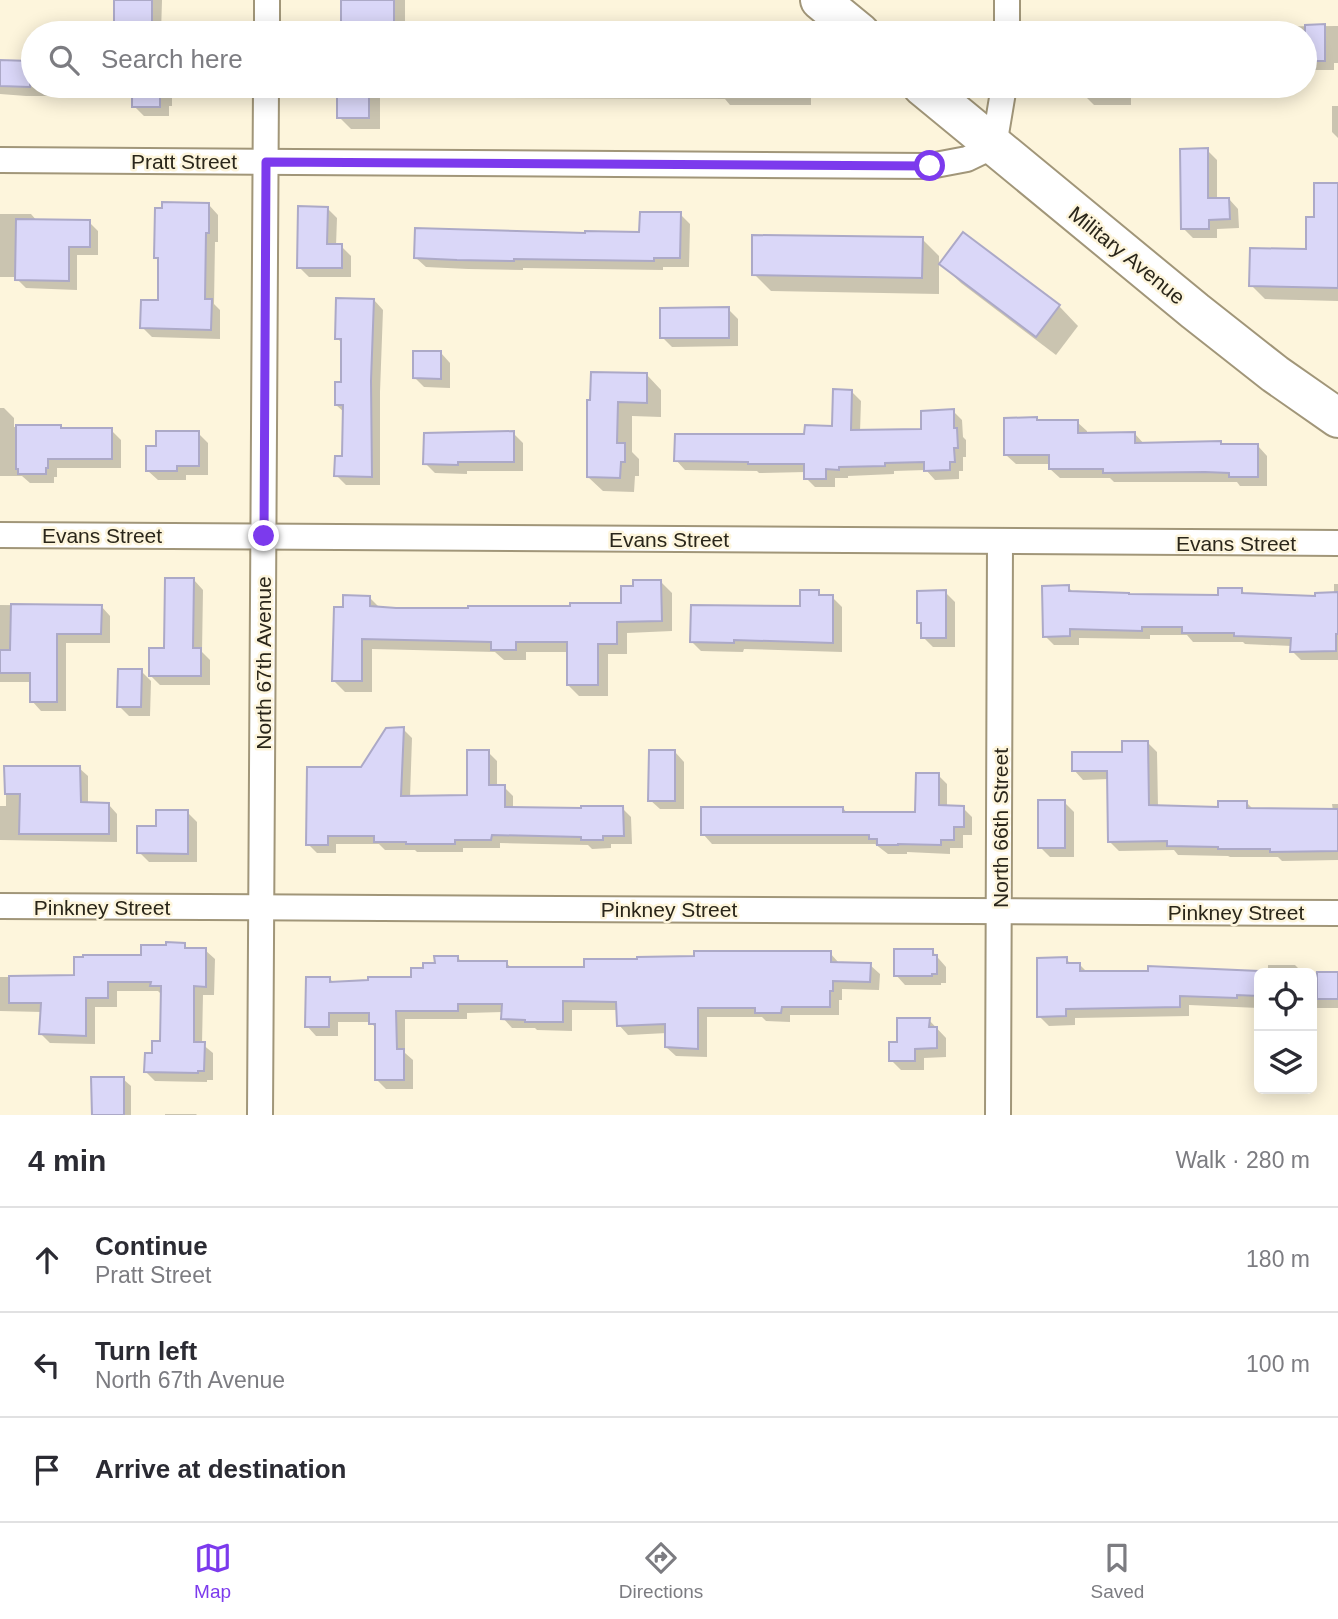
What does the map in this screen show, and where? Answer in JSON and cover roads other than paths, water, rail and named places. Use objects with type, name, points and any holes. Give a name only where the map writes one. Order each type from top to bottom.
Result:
[{"type":"main road","points":[[820,0],[845,21]]},
{"type":"main road","name":"Military Avenue","points":[[936,98],[1195,311],[1275,374],[1338,418]]},
{"type":"street","points":[[267,0],[267,21]]},
{"type":"street","points":[[1007,0],[1007,21]]},
{"type":"street","name":"North 67th Avenue","points":[[260,1115],[266,98]]},
{"type":"street","points":[[994,146],[1002,98]]},
{"type":"street","name":"Pratt Street","points":[[0,160],[930,166],[967,159],[994,146]]},
{"type":"street","name":"Evans Street","points":[[0,534],[1338,543]]},
{"type":"street","name":"North 66th Street","points":[[998,1115],[1000,541]]},
{"type":"street","name":"Pinkney Street","points":[[0,906],[1338,913]]}]
